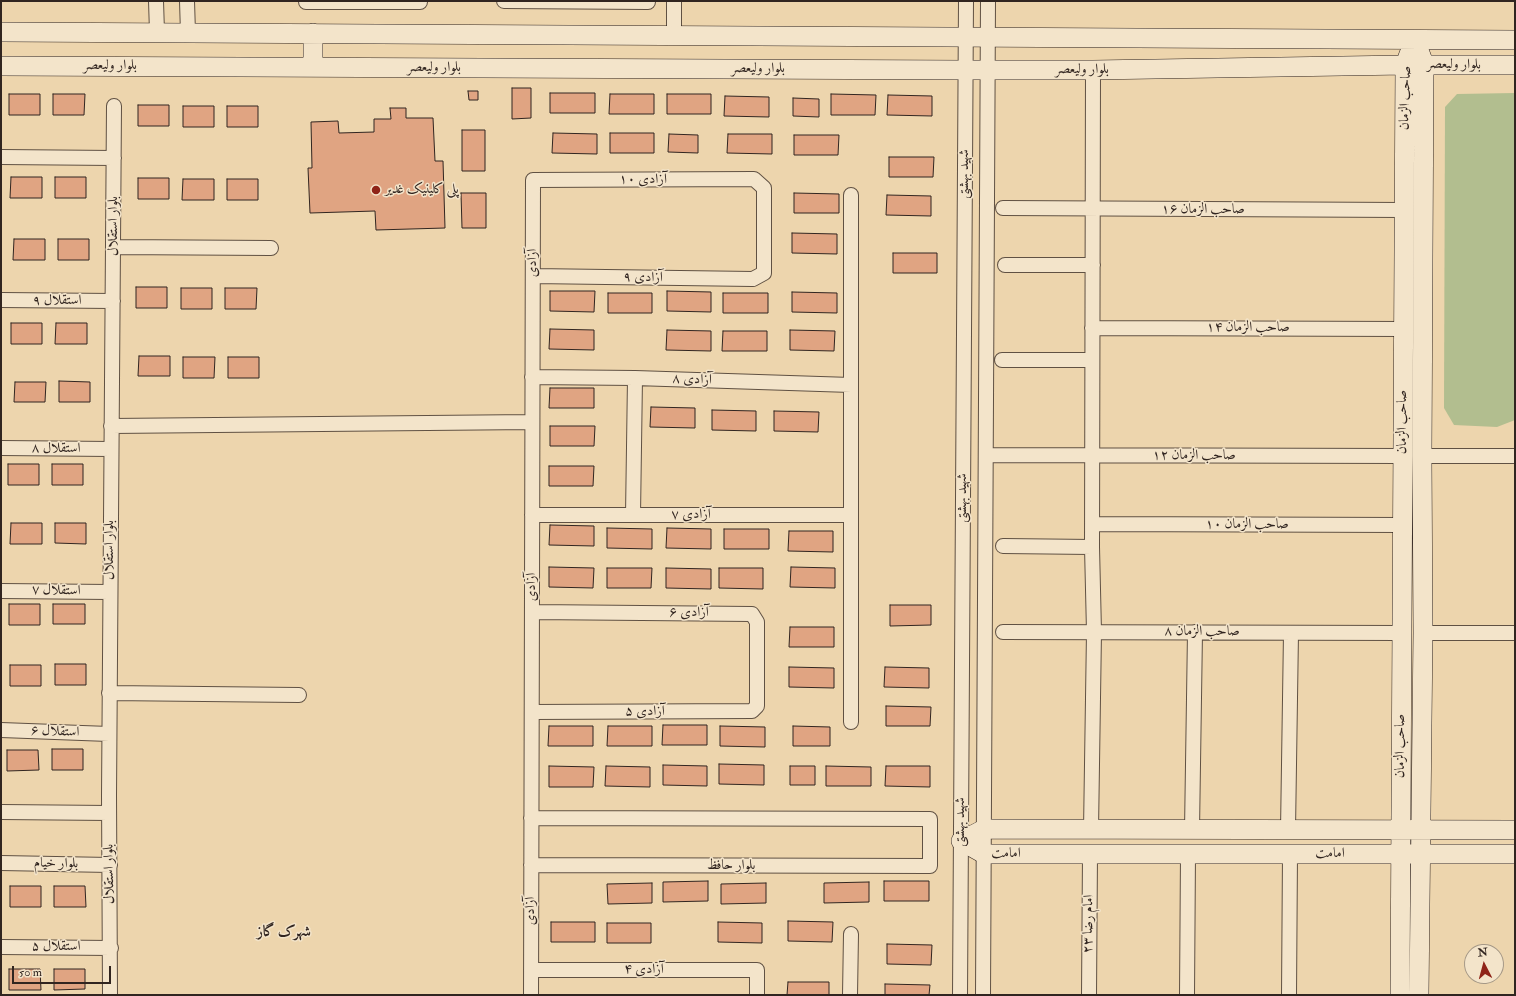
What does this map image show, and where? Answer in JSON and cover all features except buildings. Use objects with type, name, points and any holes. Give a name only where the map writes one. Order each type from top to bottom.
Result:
[{"type":"street","points":[[156,1],[157,32]]},
{"type":"street","points":[[187,1],[188,33]]},
{"type":"street","points":[[306,2],[420,1]]},
{"type":"street","points":[[504,1],[648,2]]},
{"type":"street","points":[[674,1],[674,35]]},
{"type":"street","name":"شهید بهشتی","points":[[960,995],[966,1]]},
{"type":"street","name":"شهید بهشتی","points":[[983,995],[988,1]]},
{"type":"street","name":"بلوار ولیعصر","points":[[1,32],[1515,40]]},
{"type":"street","points":[[313,33],[313,67]]},
{"type":"street","name":"صاحب الزمان","points":[[1400,995],[1405,64],[1415,40]]},
{"type":"street","name":"صاحب الزمان","points":[[1415,40],[1424,64],[1422,456],[1423,633],[1419,995]]},
{"type":"street","name":"بلوار ولیعصر","points":[[1,66],[966,70],[1094,70],[1405,64],[1515,66]]},
{"type":"street","points":[[1091,830],[1094,632],[1092,546],[1092,328],[1094,70]]},
{"type":"street","name":"بلوار استقلال","points":[[110,995],[109,734],[114,106]]},
{"type":"street","points":[[1,156],[114,158]]},
{"type":"street","name":"آزادی ۱۰","points":[[533,180],[754,179],[764,188],[764,273],[753,279]]},
{"type":"street","name":"آزادی","points":[[531,995],[533,180]]},
{"type":"street","points":[[851,195],[851,722]]},
{"type":"street","name":"صاحب الزمان ۱۶","points":[[1003,208],[1404,210]]},
{"type":"street","points":[[113,247],[271,248]]},
{"type":"street","points":[[1005,265],[1093,265]]},
{"type":"street","name":"آزادی ۹","points":[[533,276],[753,279]]},
{"type":"street","name":"استقلال ۹","points":[[1,300],[113,301]]},
{"type":"street","name":"صاحب الزمان ۱۴","points":[[1092,328],[1404,329]]},
{"type":"street","points":[[1002,360],[1092,360]]},
{"type":"street","name":"آزادی ۸","points":[[532,377],[634,378],[851,385]]},
{"type":"street","points":[[633,515],[634,378]]},
{"type":"street","points":[[111,426],[532,422]]},
{"type":"street","name":"استقلال ۸","points":[[1,448],[111,449]]},
{"type":"street","name":"صاحب الزمان ۱۲","points":[[986,455],[1403,456]]},
{"type":"street","points":[[1403,456],[1515,456]]},
{"type":"street","name":"آزادی ۷","points":[[532,515],[851,515]]},
{"type":"street","name":"صاحب الزمان ۱۰","points":[[1092,524],[1402,525]]},
{"type":"street","points":[[1003,546],[1092,546]]},
{"type":"street","name":"استقلال ۷","points":[[1,591],[110,592]]},
{"type":"street","name":"آزادی ۶","points":[[532,612],[752,614],[757,622],[757,706]]},
{"type":"street","name":"صاحب الزمان ۸","points":[[1003,632],[1402,633]]},
{"type":"street","points":[[1192,830],[1195,632]]},
{"type":"street","points":[[1288,830],[1291,633]]},
{"type":"street","points":[[1402,633],[1515,633]]},
{"type":"street","points":[[110,693],[299,695]]},
{"type":"street","name":"آزادی ۵","points":[[532,712],[752,711],[757,706]]},
{"type":"street","name":"استقلال ۶","points":[[1,730],[109,734]]},
{"type":"street","points":[[1,812],[109,813]]},
{"type":"street","name":"بلوار حافظ","points":[[531,818],[930,819],[930,866],[531,865]]},
{"type":"street","name":"امامت","points":[[961,841],[984,829],[1515,830]]},
{"type":"street","name":"امامت","points":[[961,841],[984,854],[1515,854]]},
{"type":"street","name":"امام رضا ۲۳","points":[[1089,995],[1090,854]]},
{"type":"street","points":[[1187,995],[1188,854]]},
{"type":"street","points":[[1289,995],[1290,854]]},
{"type":"street","name":"بلوار خیام","points":[[1,864],[110,865]]},
{"type":"street","points":[[850,995],[851,934]]},
{"type":"street","name":"استقلال ۵","points":[[1,947],[111,948]]},
{"type":"street","name":"آزادی ۴","points":[[531,970],[757,970],[757,995]]},
{"type":"green space","points":[[1515,93],[1515,420],[1497,427],[1454,425],[1444,408],[1445,107],[1457,94]]},
{"type":"place","name":"پلی کلینیک غدیر","points":[[376,190]]},
{"type":"district","name":"شهرک گاز","points":[[284,933]]}]
